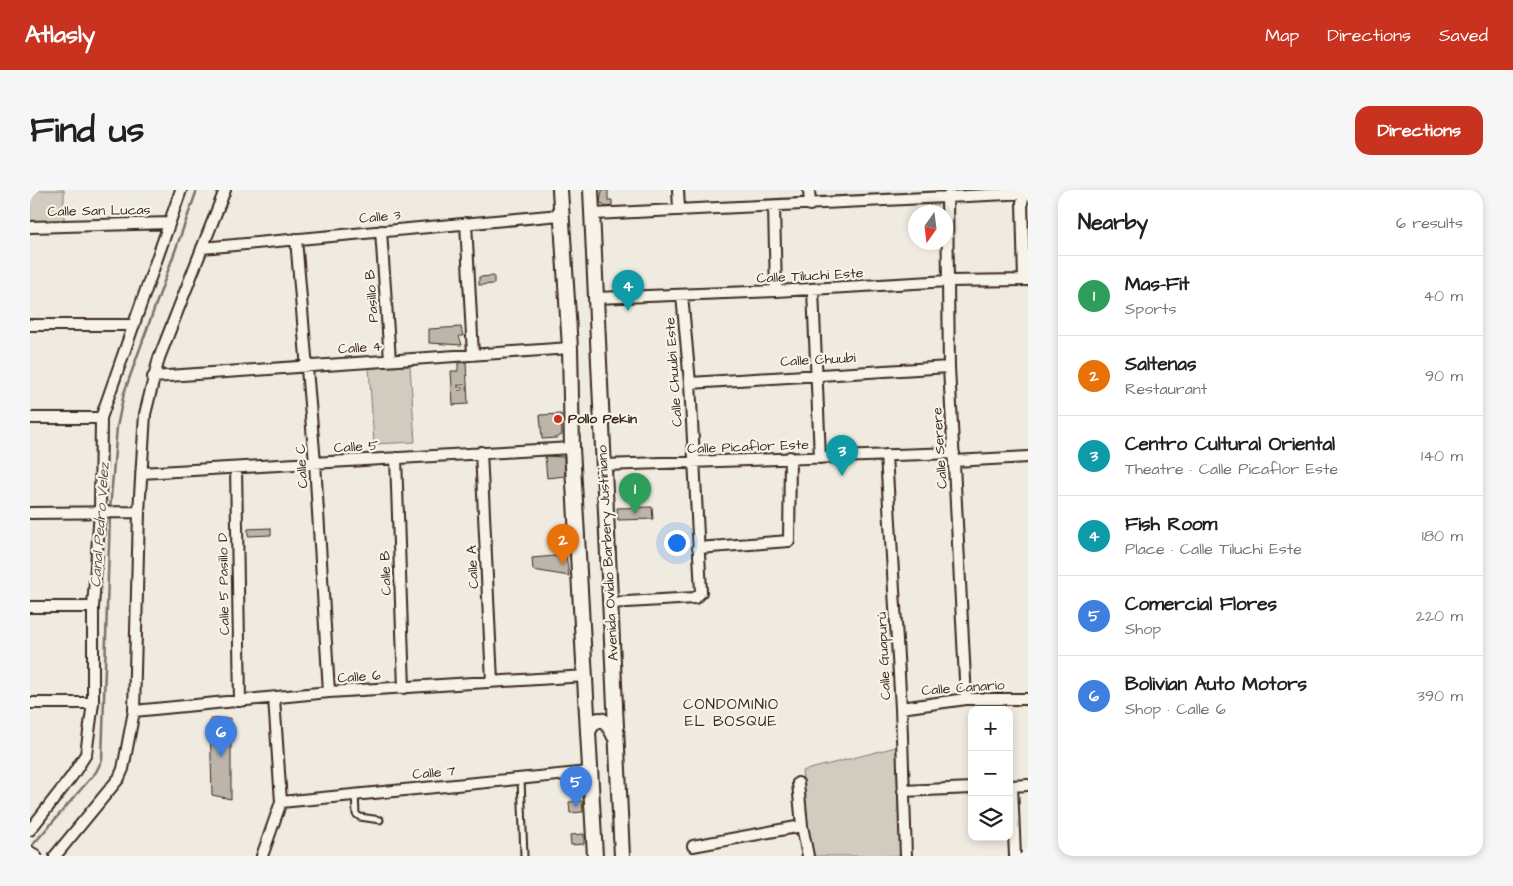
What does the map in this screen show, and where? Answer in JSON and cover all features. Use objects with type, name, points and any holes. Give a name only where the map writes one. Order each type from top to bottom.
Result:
[{"type":"main road","name":"Avenida Ovidio Barbery Justiniano","points":[[560,190],[560,215],[570,348],[572,448],[588,703],[589,772],[595,856]]},
{"type":"main road","name":"Avenida Ovidio Barbery Justiniano","points":[[591,190],[622,856]]},
{"type":"main road","points":[[588,703],[602,715],[607,715],[615,704]]},
{"type":"main road","points":[[588,732],[591,724],[596,720],[602,720],[608,723],[616,740]]},
{"type":"street","points":[[30,830],[72,776],[86,754],[93,703],[93,608],[104,511],[101,418],[181,190]]},
{"type":"street","points":[[55,856],[123,770],[134,711],[139,512],[145,414],[153,377],[225,190]]},
{"type":"street","points":[[678,190],[679,209]]},
{"type":"street","points":[[809,190],[810,205]]},
{"type":"street","points":[[593,214],[810,205],[943,194],[1026,192],[1022,202],[1026,280]]},
{"type":"street","name":"Calle Serere","points":[[943,194],[949,281],[949,367],[966,699]]},
{"type":"street","points":[[774,207],[776,291]]},
{"type":"street","name":"Calle 3","points":[[202,248],[560,215]]},
{"type":"street","name":"Calle San Lucas","points":[[30,226],[169,223]]},
{"type":"street","points":[[466,223],[473,355]]},
{"type":"street","name":"Pasillo B","points":[[381,231],[390,360]]},
{"type":"street","name":"Calle C","points":[[296,239],[308,365],[329,692]]},
{"type":"street","name":"Calle Tiluchi Este","points":[[596,298],[814,290],[949,281],[1026,280]]},
{"type":"street","points":[[814,290],[820,458]]},
{"type":"street","name":"Calle Chuubi Este","points":[[610,603],[695,598],[701,592],[690,383],[682,295]]},
{"type":"street","points":[[30,324],[134,325]]},
{"type":"street","name":"Calle 4","points":[[153,377],[570,348]]},
{"type":"street","name":"Calle Chuubi","points":[[690,383],[949,367]]},
{"type":"street","points":[[30,418],[101,418]]},
{"type":"street","name":"Calle 5","points":[[141,473],[572,448]]},
{"type":"street","name":"Calle A","points":[[481,452],[492,681]]},
{"type":"street","name":"Calle Picaflor Este","points":[[604,465],[886,455],[1028,457]]},
{"type":"street","name":"Calle Guapurú","points":[[886,455],[901,708],[906,856]]},
{"type":"street","points":[[698,548],[789,541],[790,457]]},
{"type":"street","name":"Calle B","points":[[396,458],[404,688]]},
{"type":"street","name":"Calle 5 Pasillo D","points":[[236,468],[240,700]]},
{"type":"street","points":[[30,513],[139,512]]},
{"type":"street","points":[[30,607],[93,608]]},
{"type":"street","name":"Calle 6","points":[[134,711],[329,692],[586,676]]},
{"type":"street","points":[[262,856],[281,802],[274,698]]},
{"type":"street","name":"Calle Canario","points":[[901,708],[966,699],[1028,699]]},
{"type":"street","points":[[30,703],[93,703]]},
{"type":"street","name":"Calle 7","points":[[281,802],[589,772]]},
{"type":"street","points":[[798,783],[802,826],[808,856]]},
{"type":"street","points":[[1013,786],[1028,785]]},
{"type":"street","points":[[904,791],[968,788]]},
{"type":"street","points":[[1011,796],[1015,856]]},
{"type":"street","points":[[693,846],[802,826]]},
{"type":"street","points":[[30,853],[35,856]]},
{"type":"lane","points":[[521,779],[524,856]]},
{"type":"lane","points":[[355,794],[356,814],[360,817],[380,820]]},
{"type":"shaded area","points":[[30,190],[64,190],[64,221],[30,221]]},
{"type":"shaded area","points":[[410,366],[415,442],[374,444],[369,368]]},
{"type":"shaded area","points":[[896,747],[900,856],[812,856],[802,771]]},
{"type":"building","points":[[602,190],[608,190],[608,200],[612,200],[612,206],[605,207],[600,202]]},
{"type":"building","points":[[494,276],[494,284],[479,285],[479,277]]},
{"type":"building","points":[[461,327],[463,336],[459,336],[462,345],[429,343],[429,329]]},
{"type":"building","points":[[466,362],[468,404],[453,405],[451,371],[458,371],[458,363]]},
{"type":"building","points":[[561,414],[562,435],[556,438],[542,439],[540,415]]},
{"type":"building","points":[[545,456],[564,457],[565,476],[547,478]]},
{"type":"building","points":[[652,507],[653,519],[618,520],[617,508]]},
{"type":"building","points":[[271,528],[271,535],[248,536],[248,529]]},
{"type":"building","points":[[566,555],[569,576],[533,570],[532,558]]},
{"type":"building","points":[[231,718],[231,799],[212,795],[210,719]]},
{"type":"building","points":[[582,801],[583,812],[570,813],[569,802]]},
{"type":"building","points":[[584,834],[584,844],[571,845],[570,835]]},
{"type":"waterway","name":"Canal Pedro Velez","points":[[110,510],[117,427],[124,393],[197,190]]},
{"type":"waterway","name":"Canal Pedro Velez","points":[[30,848],[96,772],[102,760],[110,515]]},
{"type":"place","name":"Fish Room","points":[[628,311]]},
{"type":"place","name":"Pollo Pekin","points":[[558,419]]},
{"type":"place","name":"Centro Cultural Oriental","points":[[842,476]]},
{"type":"place","name":"Mas-Fit","points":[[635,514]]},
{"type":"place","name":"Saltenas","points":[[563,565]]},
{"type":"place","name":"Bolivian Auto Motors","points":[[221,757]]},
{"type":"place","name":"Comercial Flores","points":[[576,807]]},
{"type":"district","name":"CONDOMINIO EL BOSQUE","points":[[731,712]]}]
